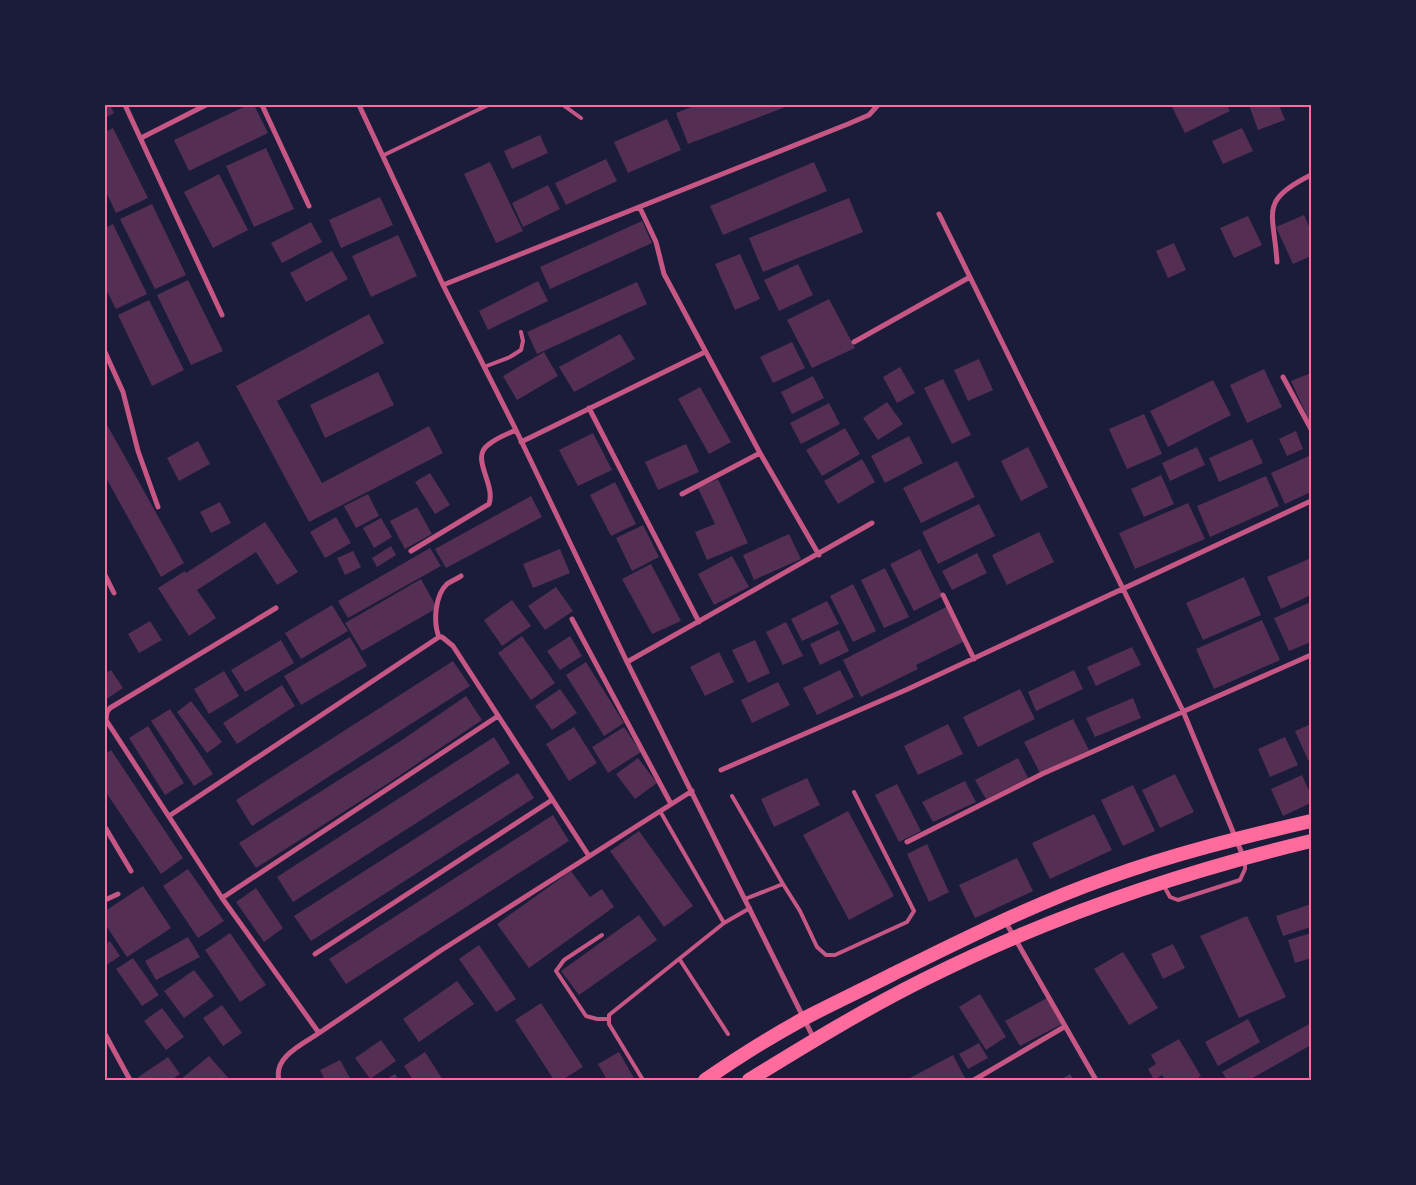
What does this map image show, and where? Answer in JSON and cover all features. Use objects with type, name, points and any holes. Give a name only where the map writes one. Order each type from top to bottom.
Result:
[{"type":"highway","points":[[705,1080],[804,1019],[968,937],[1049,900],[1108,877],[1236,838],[1311,821]]},
{"type":"highway","points":[[749,1080],[814,1039],[923,980],[1015,937],[1091,906],[1243,857],[1311,841]]},
{"type":"street","points":[[125,105],[222,315]]},
{"type":"street","points":[[141,138],[206,105]]},
{"type":"street","points":[[262,105],[309,206]]},
{"type":"street","points":[[359,105],[443,284],[516,430],[627,662],[814,1039]]},
{"type":"street","points":[[443,284],[640,208],[855,121],[869,115],[878,105]]},
{"type":"street","points":[[1277,262],[1271,217],[1274,203],[1288,187],[1311,175]]},
{"type":"street","points":[[640,208],[656,242],[664,274],[760,453],[819,554]]},
{"type":"street","points":[[939,214],[1183,711],[1243,857]]},
{"type":"street","points":[[854,342],[970,277]]},
{"type":"street","points":[[105,352],[123,392],[132,428],[158,507]]},
{"type":"street","points":[[521,442],[705,352]]},
{"type":"street","points":[[1283,377],[1311,429]]},
{"type":"street","points":[[589,408],[699,622]]},
{"type":"street","points":[[411,551],[488,504],[491,497],[490,488],[484,472],[481,454],[487,445],[516,430]]},
{"type":"street","points":[[682,494],[760,453]]},
{"type":"street","points":[[721,770],[974,659],[1311,501]]},
{"type":"street","points":[[627,662],[872,524]]},
{"type":"street","points":[[105,575],[114,593]]},
{"type":"street","points":[[439,637],[436,629],[436,619],[442,593],[446,585],[461,576]]},
{"type":"street","points":[[943,595],[974,659]]},
{"type":"street","points":[[276,608],[107,712],[106,720],[222,898],[319,1033]]},
{"type":"street","points":[[572,619],[671,804]]},
{"type":"street","points":[[169,816],[439,637],[445,638],[453,646],[589,856]]},
{"type":"street","points":[[907,842],[1042,774],[1311,656]]},
{"type":"street","points":[[222,898],[498,716]]},
{"type":"street","points":[[279,1080],[279,1067],[284,1058],[319,1033],[440,951],[692,791]]},
{"type":"street","points":[[315,954],[552,800]]},
{"type":"street","points":[[106,829],[131,871]]},
{"type":"street","points":[[105,900],[118,894]]},
{"type":"street","points":[[1004,921],[1015,937],[1064,1027],[1096,1080]]},
{"type":"street","points":[[974,1080],[1064,1027]]},
{"type":"street","points":[[105,1034],[130,1080]]},
{"type":"lane","points":[[384,155],[488,105]]},
{"type":"lane","points":[[563,105],[581,118]]},
{"type":"lane","points":[[484,367],[510,357],[521,350],[523,340],[520,332]]},
{"type":"lane","points":[[732,796],[800,911],[817,947],[826,955],[835,955],[907,922],[914,911],[854,792]]},
{"type":"lane","points":[[660,811],[724,923]]},
{"type":"lane","points":[[1163,883],[1170,897],[1178,900],[1240,880],[1245,869],[1243,857]]},
{"type":"lane","points":[[745,900],[783,884]]},
{"type":"lane","points":[[643,1080],[608,1024],[609,1015],[724,923],[750,908]]},
{"type":"lane","points":[[602,935],[564,960],[556,971],[586,1016],[609,1019]]},
{"type":"lane","points":[[680,960],[728,1034]]},
{"type":"building","points":[[105,105],[110,105],[114,113],[105,118]]},
{"type":"building","points":[[248,105],[254,105],[268,133],[189,171],[174,140]]},
{"type":"building","points":[[696,105],[791,105],[688,144],[676,113]]},
{"type":"building","points":[[1171,105],[1227,105],[1230,111],[1185,133]]},
{"type":"building","points":[[1249,105],[1279,105],[1285,120],[1258,130]]},
{"type":"building","points":[[667,119],[681,150],[628,173],[614,142]]},
{"type":"building","points":[[113,128],[148,198],[116,213],[105,190],[105,132]]},
{"type":"building","points":[[1242,128],[1253,151],[1223,164],[1212,141]]},
{"type":"building","points":[[540,135],[548,153],[512,169],[504,151]]},
{"type":"building","points":[[266,148],[294,209],[254,227],[226,166]]},
{"type":"building","points":[[606,159],[617,181],[566,205],[555,183]]},
{"type":"building","points":[[490,162],[523,231],[496,243],[464,174]]},
{"type":"building","points":[[814,162],[827,191],[723,235],[710,206]]},
{"type":"building","points":[[219,174],[248,230],[213,248],[184,192]]},
{"type":"building","points":[[548,185],[560,209],[523,227],[512,203]]},
{"type":"building","points":[[380,197],[393,225],[341,248],[329,220]]},
{"type":"building","points":[[849,198],[863,232],[763,272],[749,238]]},
{"type":"building","points":[[152,204],[186,275],[155,289],[120,219]]},
{"type":"building","points":[[1304,215],[1311,231],[1311,256],[1293,264],[1276,227]]},
{"type":"building","points":[[1248,216],[1262,245],[1234,258],[1220,228]]},
{"type":"building","points":[[642,221],[652,243],[550,289],[540,267]]},
{"type":"building","points":[[311,222],[322,242],[282,263],[271,243]]},
{"type":"building","points":[[113,224],[147,294],[116,309],[105,288],[105,228]]},
{"type":"building","points":[[398,235],[417,276],[371,297],[352,256]]},
{"type":"building","points":[[1174,243],[1186,270],[1168,278],[1156,251]]},
{"type":"building","points":[[332,251],[348,279],[306,302],[290,273]]},
{"type":"building","points":[[740,254],[760,299],[735,310],[715,264]]},
{"type":"building","points":[[798,264],[813,295],[779,311],[764,280]]},
{"type":"building","points":[[188,280],[223,351],[191,365],[157,295]]},
{"type":"building","points":[[538,281],[548,301],[488,330],[479,311]]},
{"type":"building","points":[[637,282],[647,304],[537,354],[527,332]]},
{"type":"building","points":[[829,299],[855,348],[812,368],[787,320]]},
{"type":"building","points":[[149,300],[184,370],[152,386],[118,315]]},
{"type":"building","points":[[369,314],[384,343],[277,401],[322,483],[429,426],[443,453],[309,522],[236,386]]},
{"type":"building","points":[[620,334],[635,359],[574,392],[559,367]]},
{"type":"building","points":[[792,342],[805,368],[773,383],[760,357]]},
{"type":"building","points":[[544,352],[558,376],[517,400],[503,376]]},
{"type":"building","points":[[979,359],[993,390],[968,401],[954,370]]},
{"type":"building","points":[[900,367],[915,393],[897,403],[883,377]]},
{"type":"building","points":[[1264,369],[1282,407],[1247,423],[1230,385]]},
{"type":"building","points":[[378,372],[394,405],[325,438],[310,405]]},
{"type":"building","points":[[1311,373],[1311,425],[1291,381]]},
{"type":"building","points":[[813,376],[824,398],[792,414],[781,392]]},
{"type":"building","points":[[943,379],[971,435],[952,444],[924,388]]},
{"type":"building","points":[[1213,380],[1231,415],[1168,447],[1150,411]]},
{"type":"building","points":[[700,387],[731,442],[709,454],[678,399]]},
{"type":"building","points":[[887,402],[903,424],[878,440],[863,418]]},
{"type":"building","points":[[829,403],[840,424],[801,444],[790,423]]},
{"type":"building","points":[[1144,414],[1162,454],[1127,469],[1109,429]]},
{"type":"building","points":[[105,421],[184,563],[161,577],[105,476]]},
{"type":"building","points":[[845,428],[860,454],[822,476],[806,450]]},
{"type":"building","points":[[1296,431],[1303,449],[1287,456],[1279,439]]},
{"type":"building","points":[[593,433],[612,470],[578,486],[559,450]]},
{"type":"building","points":[[909,436],[923,463],[885,483],[871,456]]},
{"type":"building","points":[[1252,439],[1263,463],[1219,482],[1209,458]]},
{"type":"building","points":[[198,441],[210,464],[179,481],[167,458]]},
{"type":"building","points":[[686,444],[699,472],[658,490],[645,462]]},
{"type":"building","points":[[1028,447],[1048,487],[1021,501],[1001,461]]},
{"type":"building","points":[[1197,447],[1205,465],[1170,481],[1162,463]]},
{"type":"building","points":[[1311,455],[1311,492],[1285,504],[1271,473]]},
{"type":"building","points":[[862,459],[875,482],[838,504],[824,481]]},
{"type":"building","points":[[957,461],[975,497],[921,523],[903,488]]},
{"type":"building","points":[[430,473],[450,505],[435,514],[415,482]]},
{"type":"building","points":[[1161,475],[1174,504],[1144,517],[1131,489]]},
{"type":"building","points":[[1266,476],[1279,506],[1210,537],[1197,506]]},
{"type":"building","points":[[718,479],[748,543],[707,560],[695,532],[715,524],[698,488]]},
{"type":"building","points":[[615,482],[636,524],[611,536],[590,495]]},
{"type":"building","points":[[368,494],[379,516],[356,528],[344,506]]},
{"type":"building","points":[[531,496],[542,517],[446,568],[435,549]]},
{"type":"building","points":[[220,502],[231,523],[211,533],[200,512]]},
{"type":"building","points":[[1188,503],[1205,539],[1135,569],[1119,533]]},
{"type":"building","points":[[979,504],[995,536],[938,564],[922,532]]},
{"type":"building","points":[[417,507],[432,534],[405,549],[390,521]]},
{"type":"building","points":[[336,517],[351,543],[325,558],[310,532]]},
{"type":"building","points":[[381,518],[392,537],[374,548],[363,528]]},
{"type":"building","points":[[265,522],[298,572],[277,585],[256,552],[197,590],[216,618],[189,636],[158,588],[185,571],[186,573]]},
{"type":"building","points":[[643,525],[659,557],[632,571],[616,538]]},
{"type":"building","points":[[1039,532],[1054,562],[1007,585],[992,555]]},
{"type":"building","points":[[789,534],[801,559],[754,580],[743,555]]},
{"type":"building","points":[[391,546],[396,555],[377,567],[372,558]]},
{"type":"building","points":[[430,548],[441,566],[348,618],[338,601]]},
{"type":"building","points":[[560,549],[570,573],[533,588],[523,564]]},
{"type":"building","points":[[920,549],[943,596],[914,611],[890,564]]},
{"type":"building","points":[[353,551],[361,567],[345,575],[337,558]]},
{"type":"building","points":[[977,553],[987,573],[952,590],[942,571]]},
{"type":"building","points":[[732,556],[749,587],[714,605],[698,574]]},
{"type":"building","points":[[1311,558],[1311,595],[1281,609],[1267,577]]},
{"type":"building","points":[[651,564],[681,621],[652,634],[622,579]]},
{"type":"building","points":[[885,568],[909,617],[884,628],[861,580]]},
{"type":"building","points":[[1244,577],[1261,615],[1203,640],[1186,603]]},
{"type":"building","points":[[421,579],[437,608],[362,651],[345,623]]},
{"type":"building","points":[[853,584],[876,631],[853,642],[830,596]]},
{"type":"building","points":[[556,587],[573,611],[545,630],[528,606]]},
{"type":"building","points":[[512,600],[531,626],[502,646],[484,620]]},
{"type":"building","points":[[827,601],[839,624],[802,641],[791,619]]},
{"type":"building","points":[[1311,602],[1311,642],[1289,651],[1274,618]]},
{"type":"building","points":[[332,605],[348,631],[301,659],[285,633]]},
{"type":"building","points":[[948,606],[965,641],[916,665],[918,669],[861,697],[843,660]]},
{"type":"building","points":[[1262,620],[1280,660],[1214,689],[1196,649]]},
{"type":"building","points":[[150,621],[162,640],[139,653],[128,634]]},
{"type":"building","points":[[786,622],[803,656],[783,665],[766,632]]},
{"type":"building","points":[[839,630],[849,651],[820,665],[810,644]]},
{"type":"building","points":[[522,636],[555,683],[531,700],[498,653]]},
{"type":"building","points":[[570,636],[582,656],[560,670],[547,651]]},
{"type":"building","points":[[350,637],[367,666],[301,705],[284,676]]},
{"type":"building","points":[[281,640],[294,663],[245,692],[231,670]]},
{"type":"building","points":[[755,640],[770,673],[748,683],[732,650]]},
{"type":"building","points":[[1132,647],[1141,665],[1096,686],[1087,667]]},
{"type":"building","points":[[719,652],[734,682],[705,696],[690,667]]},
{"type":"building","points":[[453,661],[470,686],[252,826],[236,800]]},
{"type":"building","points":[[586,662],[624,723],[604,736],[566,675]]},
{"type":"building","points":[[111,670],[123,688],[105,700],[105,673]]},
{"type":"building","points":[[840,670],[854,697],[817,715],[803,688]]},
{"type":"building","points":[[1074,670],[1083,689],[1036,711],[1028,692]]},
{"type":"building","points":[[224,671],[239,696],[209,714],[194,689]]},
{"type":"building","points":[[778,682],[790,705],[752,723],[741,700]]},
{"type":"building","points":[[282,685],[295,706],[237,744],[223,723]]},
{"type":"building","points":[[560,689],[577,713],[552,730],[535,706]]},
{"type":"building","points":[[1020,689],[1035,719],[978,747],[963,717]]},
{"type":"building","points":[[466,696],[482,720],[256,868],[239,843],[399,742]]},
{"type":"building","points":[[1133,698],[1141,718],[1095,737],[1086,718]]},
{"type":"building","points":[[191,701],[222,742],[207,753],[177,712]]},
{"type":"building","points":[[170,709],[213,774],[194,786],[151,721]]},
{"type":"building","points":[[1073,719],[1089,750],[1040,773],[1024,742]]},
{"type":"building","points":[[948,724],[963,754],[918,775],[904,746]]},
{"type":"building","points":[[1311,724],[1311,759],[1308,760],[1295,731]]},
{"type":"building","points":[[148,726],[184,783],[165,795],[129,738]]},
{"type":"building","points":[[574,727],[597,763],[569,781],[546,744]]},
{"type":"building","points":[[624,727],[641,752],[608,773],[592,747]]},
{"type":"building","points":[[494,737],[510,763],[293,902],[277,877]]},
{"type":"building","points":[[1285,737],[1298,765],[1270,777],[1258,749]]},
{"type":"building","points":[[111,750],[183,858],[161,874],[105,791],[105,754]]},
{"type":"building","points":[[638,758],[657,783],[635,799],[616,774]]},
{"type":"building","points":[[1018,758],[1028,778],[986,799],[975,780]]},
{"type":"building","points":[[518,773],[534,798],[311,941],[294,916]]},
{"type":"building","points":[[1175,774],[1194,812],[1160,828],[1142,790]]},
{"type":"building","points":[[1302,775],[1311,795],[1311,803],[1283,816],[1271,789]]},
{"type":"building","points":[[807,778],[820,805],[774,827],[761,799]]},
{"type":"building","points":[[965,781],[976,802],[933,822],[922,802]]},
{"type":"building","points":[[897,784],[921,831],[899,842],[875,795]]},
{"type":"building","points":[[1133,785],[1155,831],[1123,846],[1101,800]]},
{"type":"building","points":[[848,811],[894,896],[849,920],[803,835]]},
{"type":"building","points":[[1094,814],[1112,850],[1050,879],[1032,843]]},
{"type":"building","points":[[553,815],[569,841],[346,984],[329,959]]},
{"type":"building","points":[[639,831],[693,906],[664,927],[610,851]]},
{"type":"building","points":[[927,844],[949,892],[929,902],[907,854]]},
{"type":"building","points":[[1017,858],[1033,891],[975,918],[959,885]]},
{"type":"building","points":[[188,869],[224,921],[198,938],[163,886]]},
{"type":"building","points":[[571,871],[590,897],[602,889],[614,907],[529,968],[497,924]]},
{"type":"building","points":[[143,886],[171,928],[127,957],[105,924],[105,911]]},
{"type":"building","points":[[256,888],[283,928],[264,942],[236,902]]},
{"type":"building","points":[[1311,904],[1311,927],[1283,936],[1276,916]]},
{"type":"building","points":[[639,915],[657,940],[579,995],[561,971]]},
{"type":"building","points":[[1247,916],[1286,997],[1239,1018],[1200,936]]},
{"type":"building","points":[[230,933],[266,985],[240,1002],[205,950]]},
{"type":"building","points":[[1311,933],[1311,958],[1295,963],[1288,940]]},
{"type":"building","points":[[188,937],[200,957],[156,980],[145,961]]},
{"type":"building","points":[[110,941],[120,956],[105,966],[105,945]]},
{"type":"building","points":[[1173,944],[1185,968],[1163,979],[1151,954]]},
{"type":"building","points":[[479,945],[516,999],[496,1012],[459,959]]},
{"type":"building","points":[[1123,952],[1158,1008],[1129,1025],[1094,969]]},
{"type":"building","points":[[133,958],[159,995],[142,1006],[116,969]]},
{"type":"building","points":[[194,970],[214,996],[184,1018],[164,991]]},
{"type":"building","points":[[457,981],[474,1004],[419,1042],[403,1019]]},
{"type":"building","points":[[980,994],[1006,1037],[986,1050],[959,1007]]},
{"type":"building","points":[[1047,998],[1062,1024],[1020,1046],[1005,1021]]},
{"type":"building","points":[[541,1003],[583,1067],[562,1080],[554,1080],[515,1020]]},
{"type":"building","points":[[222,1005],[242,1033],[223,1046],[203,1018]]},
{"type":"building","points":[[162,1008],[184,1037],[166,1050],[144,1021]]},
{"type":"building","points":[[1248,1019],[1260,1042],[1218,1066],[1205,1042]]},
{"type":"building","points":[[1311,1023],[1311,1045],[1249,1080],[1227,1080],[1222,1072]]},
{"type":"building","points":[[1179,1039],[1201,1076],[1194,1080],[1165,1080],[1162,1075],[1154,1080],[1148,1069],[1156,1064],[1151,1055]]},
{"type":"building","points":[[381,1040],[396,1061],[370,1079],[355,1058]]},
{"type":"building","points":[[979,1043],[988,1058],[968,1069],[959,1054]]},
{"type":"building","points":[[425,1052],[443,1080],[413,1080],[404,1066]]},
{"type":"building","points":[[619,1052],[635,1080],[607,1080],[598,1064]]},
{"type":"building","points":[[953,1055],[966,1080],[911,1080],[910,1078]]},
{"type":"building","points":[[209,1056],[230,1080],[180,1080]]},
{"type":"building","points":[[168,1057],[180,1074],[171,1080],[139,1080],[137,1078]]},
{"type":"building","points":[[340,1060],[351,1080],[325,1080],[320,1070]]},
{"type":"building","points":[[395,1074],[399,1080],[385,1080]]},
{"type":"building","points":[[1070,1074],[1074,1080],[1060,1080]]}]
